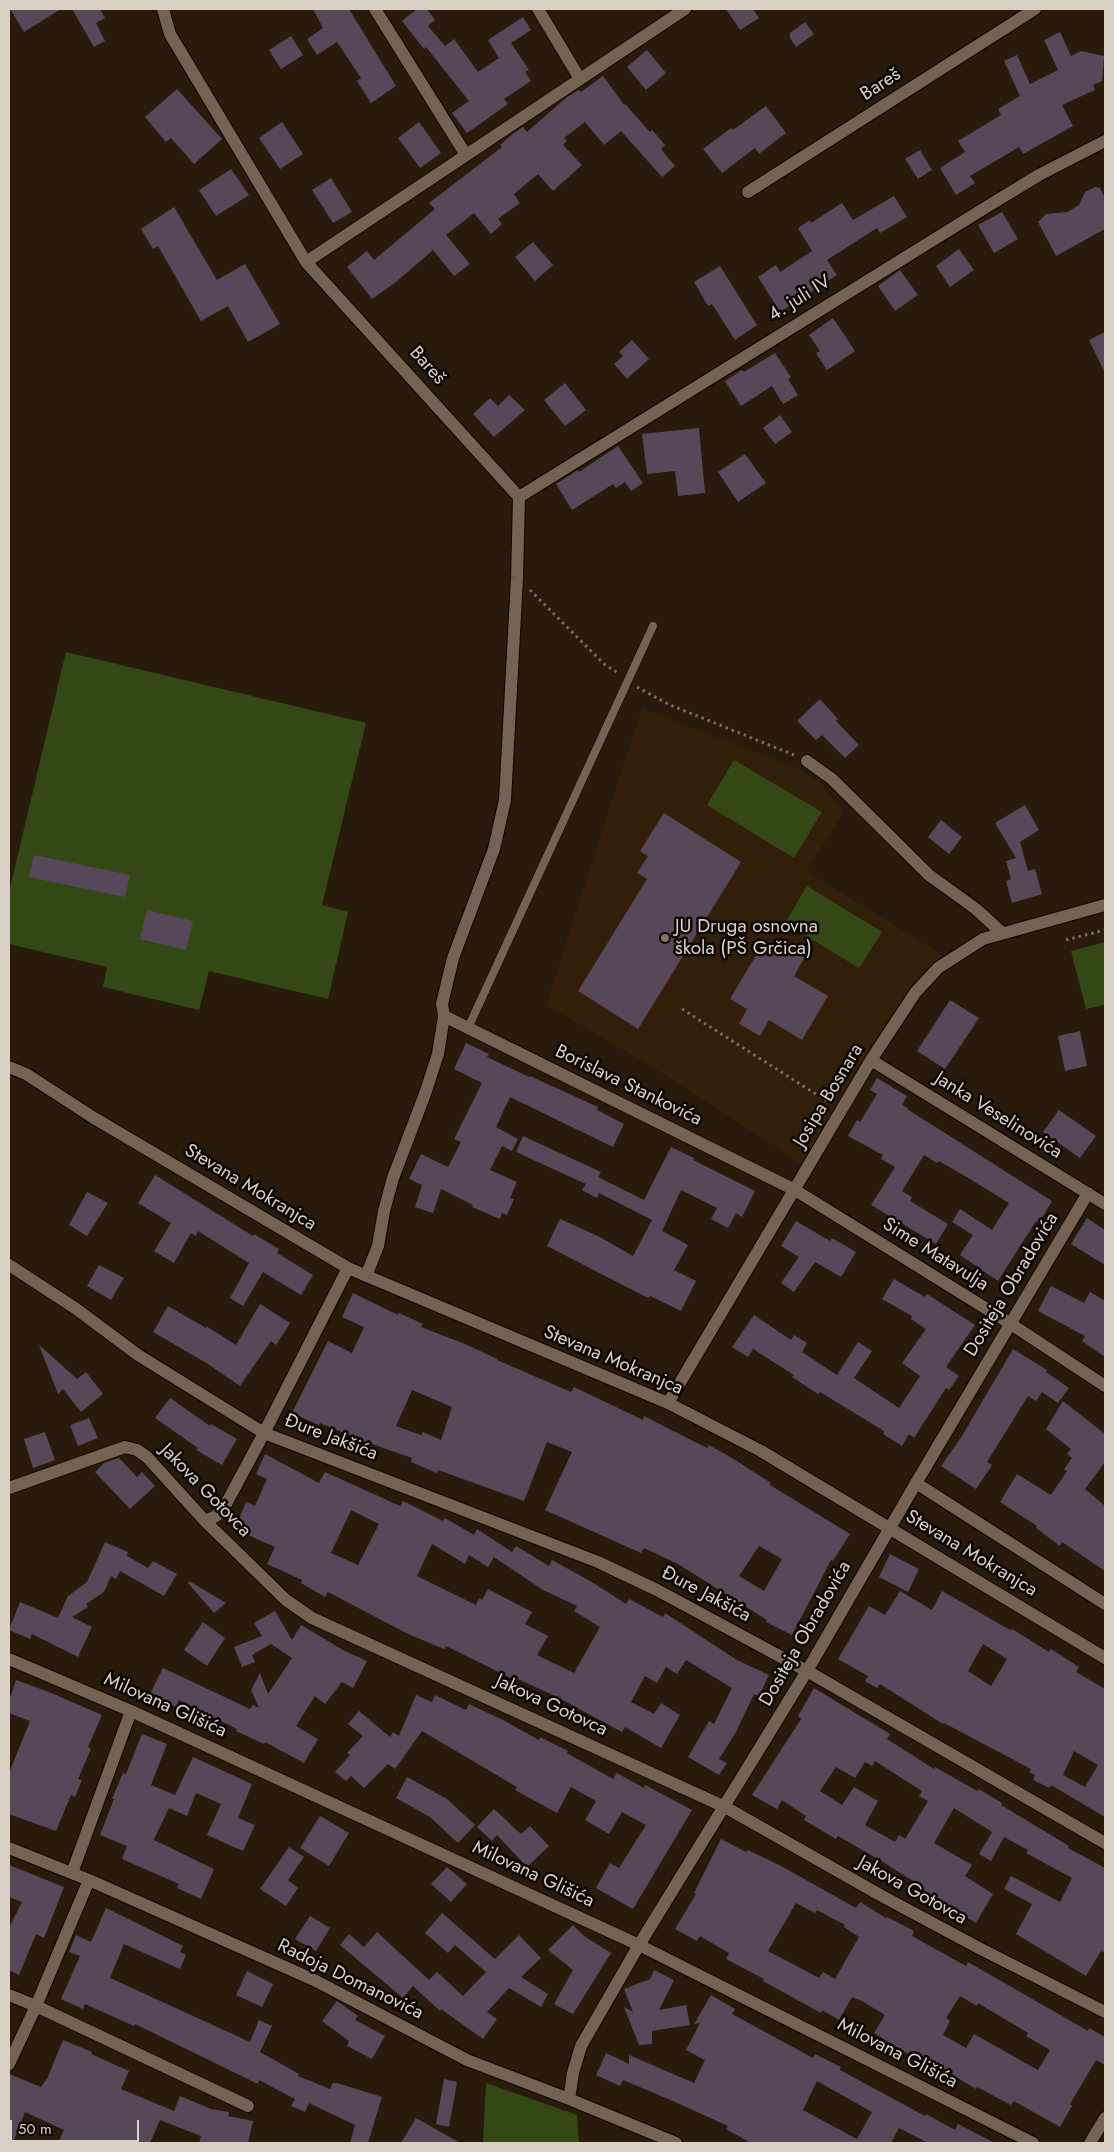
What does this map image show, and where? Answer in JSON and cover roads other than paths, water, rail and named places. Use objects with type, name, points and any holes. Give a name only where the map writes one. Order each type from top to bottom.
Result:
[{"type":"street","name":"Bareš","points":[[163,9],[170,34],[306,262],[519,497]]},
{"type":"street","points":[[374,9],[466,155]]},
{"type":"street","points":[[538,9],[580,79]]},
{"type":"street","points":[[306,262],[684,9]]},
{"type":"street","name":"Bareš","points":[[748,192],[1035,9]]},
{"type":"street","name":"4. juli IV","points":[[519,497],[1039,175],[1105,141]]},
{"type":"street","points":[[366,1276],[378,1246],[384,1211],[393,1178],[438,1054],[444,1016],[442,1004],[453,958],[494,849],[505,800],[517,578],[519,497]]},
{"type":"street","points":[[807,761],[832,779],[929,875],[976,909],[1002,933]]},
{"type":"street","name":"Josipa Bosnara","points":[[668,1404],[871,1060],[915,993],[938,968],[983,939],[1105,906]]},
{"type":"street","name":"Borislava Stankovića","points":[[444,1016],[794,1190]]},
{"type":"street","name":"Janka Veselinovića","points":[[871,1060],[1105,1204]]},
{"type":"street","name":"Stevana Mokranjca","points":[[9,1067],[26,1074],[94,1118],[348,1268],[668,1404],[761,1450],[1105,1658]]},
{"type":"street","name":"Sime Matavulja","points":[[794,1190],[1011,1324],[1105,1386]]},
{"type":"street","name":"Dositeja Obradovića","points":[[569,2099],[573,2073],[581,2046],[639,1945],[808,1671],[916,1483],[1088,1193]]},
{"type":"street","name":"Đure Jakšića","points":[[9,1264],[75,1308],[138,1355],[264,1432],[598,1562],[657,1590],[808,1671],[1105,1842]]},
{"type":"street","points":[[205,1521],[216,1516],[226,1504],[348,1268]]},
{"type":"street","name":"Jakova Gotovca","points":[[9,1488],[125,1447],[142,1453],[205,1521],[286,1600],[312,1618],[388,1651],[725,1807],[933,1924],[1105,2012]]},
{"type":"street","name":"Stevana Mokranjca","points":[[916,1483],[1105,1604]]},
{"type":"street","name":"Milovana Glišića","points":[[9,1659],[131,1711],[639,1945],[1033,2143]]},
{"type":"street","points":[[72,1873],[131,1711]]},
{"type":"street","name":"Radoja Domanovića","points":[[9,1848],[89,1880],[314,1980],[467,2060],[676,2143]]},
{"type":"street","points":[[9,2064],[36,2006],[89,1880]]},
{"type":"street","points":[[9,1995],[248,2106]]},
{"type":"street","points":[[1090,2143],[1105,2118]]},
{"type":"lane","points":[[468,1028],[653,626]]},
{"type":"place","name":"JU Druga osnovna škola (PŠ Grčica)","points":[[665,938]]}]
